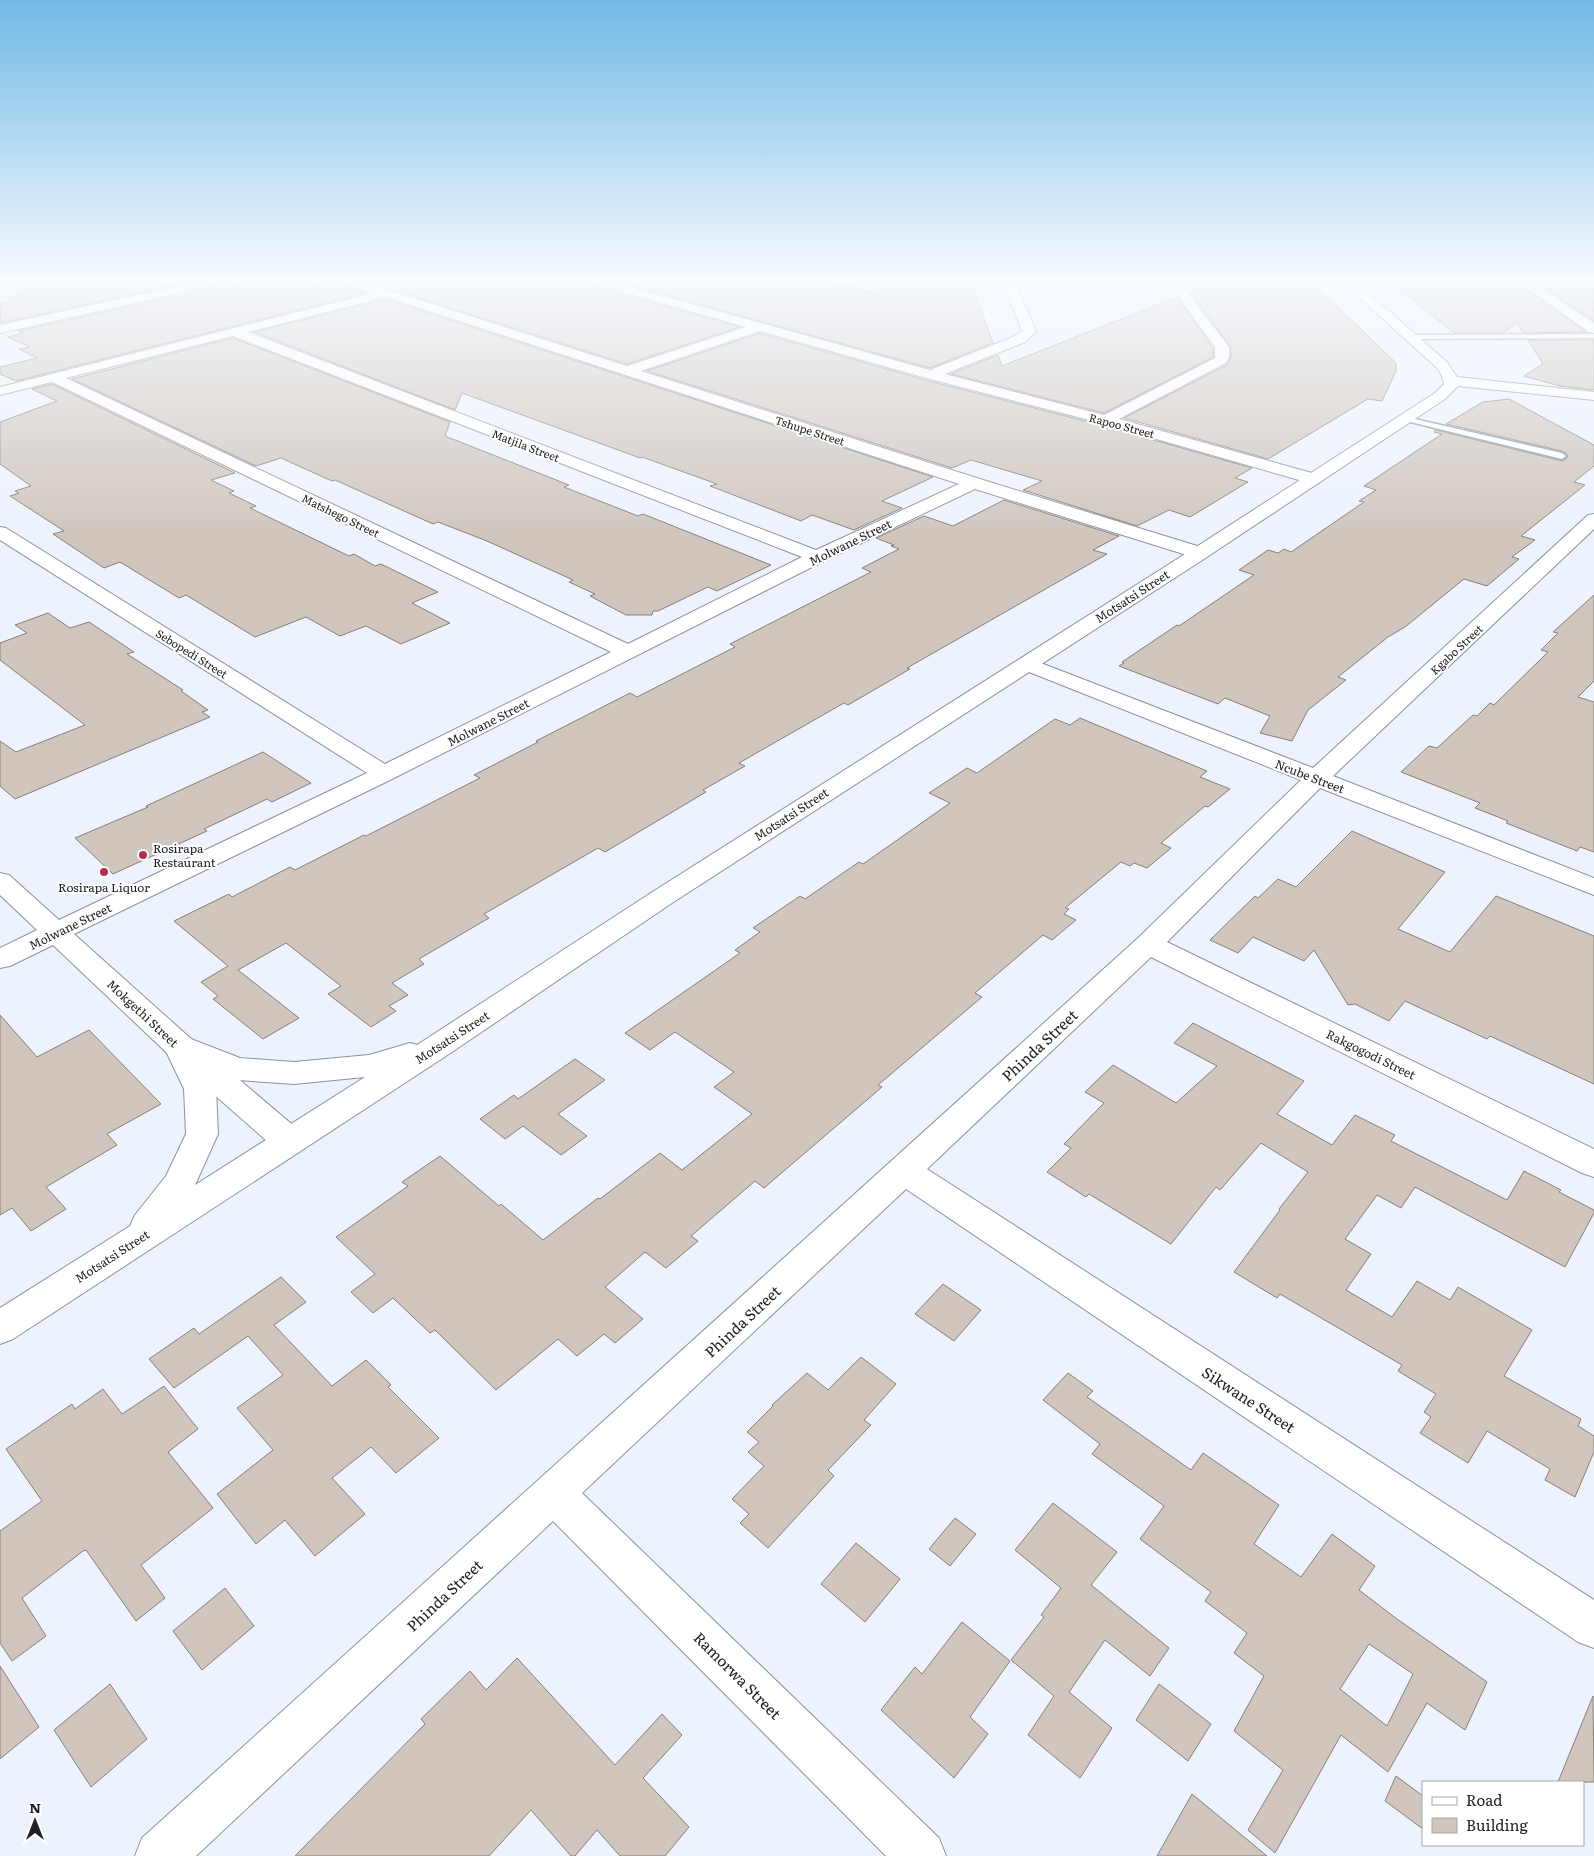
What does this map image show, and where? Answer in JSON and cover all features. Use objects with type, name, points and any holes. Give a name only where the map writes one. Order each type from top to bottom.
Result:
[{"type":"street","points":[[0,391],[111,364]]},
{"type":"street","name":"Matjila Street","points":[[317,364],[817,557]]},
{"type":"street","name":"Tshupe Street","points":[[607,364],[974,483],[1200,553]]},
{"type":"street","points":[[627,370],[647,364]]},
{"type":"street","name":"Rapoo Street","points":[[892,364],[1106,420],[1313,479]]},
{"type":"street","points":[[931,375],[959,364]]},
{"type":"street","points":[[1106,420],[1214,364]]},
{"type":"street","points":[[1434,364],[1446,379],[1472,378],[1514,387],[1594,396]]},
{"type":"street","name":"Matshego Street","points":[[54,378],[628,652]]},
{"type":"street","name":"Motsatsi Street","points":[[0,1328],[438,1046],[663,897],[1313,479],[1405,418],[1446,379],[1470,388],[1514,387]]},
{"type":"street","name":"Molwane Street","points":[[0,959],[384,774],[817,557],[974,483]]},
{"type":"street","name":"Kgabo Street","points":[[1317,778],[1594,519]]},
{"type":"street","name":"Sebopedi Street","points":[[0,532],[384,774]]},
{"type":"street","name":"Ncube Street","points":[[1026,664],[1594,887]]},
{"type":"street","name":"Phinda Street","points":[[160,1856],[1148,944],[1317,778]]},
{"type":"street","name":"Mokgethi Street","points":[[0,881],[178,1045],[290,1142]]},
{"type":"street","name":"Rakgogodi Street","points":[[1148,944],[1594,1164]]},
{"type":"street","points":[[178,1045],[237,1069],[294,1073],[369,1066],[438,1046]]},
{"type":"street","points":[[132,1244],[179,1184],[202,1134],[200,1089],[178,1045]]},
{"type":"street","name":"Sikwane Street","points":[[904,1171],[1594,1626]]},
{"type":"street","name":"Ramorwa Street","points":[[554,1494],[921,1856]]},
{"type":"lane","points":[[1405,418],[1562,456]]},
{"type":"building","points":[[14,364],[85,364],[16,381],[0,374],[0,367]]},
{"type":"building","points":[[132,364],[299,364],[450,422],[445,436],[569,485],[564,487],[638,516],[643,514],[771,565],[717,591],[708,587],[658,611],[653,611],[652,615],[626,615],[590,596],[595,594],[569,582],[573,580],[487,541],[438,522],[433,524],[281,458],[256,466],[72,379]]},
{"type":"building","points":[[335,364],[585,364],[933,477],[882,501],[902,508],[854,530],[812,515],[801,521],[710,486],[717,484],[462,393],[455,410]]},
{"type":"building","points":[[669,364],[867,364],[1101,425],[1252,468],[1235,478],[1248,482],[1190,517],[1169,510],[1137,526],[1023,490],[1042,481],[971,460],[952,468],[647,371]]},
{"type":"building","points":[[914,364],[941,364],[930,368]]},
{"type":"building","points":[[977,364],[1001,364],[1002,366],[1008,364],[1200,364],[1104,413],[951,374]]},
{"type":"building","points":[[1396,364],[1396,371],[1382,401],[1368,399],[1268,459],[1124,418],[1227,365]]},
{"type":"building","points":[[1543,364],[1594,364],[1594,390],[1560,386],[1524,376]]},
{"type":"building","points":[[52,384],[235,473],[211,480],[234,491],[229,493],[256,506],[250,508],[349,556],[354,554],[375,566],[381,564],[438,592],[412,603],[450,623],[401,644],[366,626],[340,636],[306,617],[255,637],[186,595],[179,598],[120,562],[104,568],[53,534],[64,531],[10,496],[19,493],[15,491],[31,486],[0,464],[0,422],[57,401],[32,389]]},
{"type":"building","points":[[1509,399],[1594,445],[1594,466],[1574,482],[1585,485],[1521,536],[1535,540],[1512,557],[1519,559],[1487,586],[1464,579],[1405,627],[1388,637],[1338,677],[1346,680],[1308,710],[1292,741],[1260,733],[1270,716],[1225,698],[1218,704],[1119,666],[1124,663],[1122,662],[1254,575],[1239,570],[1268,550],[1278,553],[1284,549],[1291,552],[1364,502],[1359,501],[1376,490],[1364,486],[1442,434],[1434,432],[1436,430],[1562,461],[1567,458],[1567,454],[1562,451],[1446,424],[1483,402]]},
{"type":"building","points":[[1004,500],[1119,536],[1093,550],[1107,554],[907,668],[910,669],[848,705],[844,703],[739,763],[745,766],[703,790],[706,792],[605,852],[598,848],[484,914],[489,918],[419,959],[424,964],[392,983],[408,995],[389,1006],[396,1011],[371,1027],[328,994],[341,986],[286,943],[238,970],[299,1018],[263,1039],[213,999],[218,996],[201,982],[228,966],[174,921],[229,894],[232,897],[290,867],[295,870],[364,835],[366,836],[480,778],[474,775],[538,742],[536,741],[630,693],[637,697],[735,647],[730,644],[871,572],[862,568],[899,549],[876,538],[924,516],[953,526]]},
{"type":"building","points":[[1594,595],[1594,681],[1578,697],[1594,702],[1594,852],[1580,847],[1577,851],[1506,823],[1508,821],[1475,808],[1480,803],[1401,772],[1429,746],[1437,748],[1473,715],[1477,716],[1490,703],[1494,705],[1548,652],[1541,650],[1558,633],[1553,632]]},
{"type":"building","points":[[48,613],[70,628],[89,622],[134,652],[127,654],[183,690],[181,691],[208,710],[202,712],[210,717],[15,799],[0,786],[0,741],[16,752],[85,725],[0,660],[0,643],[27,633],[15,625]]},
{"type":"building","points":[[1080,718],[1207,771],[1200,777],[1230,789],[1208,807],[1205,806],[1161,843],[1171,848],[1147,868],[1134,863],[1130,866],[1121,862],[1065,908],[1069,909],[1064,914],[1076,920],[1052,940],[1043,935],[975,993],[982,997],[878,1085],[882,1087],[764,1188],[755,1181],[691,1236],[698,1241],[666,1268],[645,1252],[605,1287],[643,1319],[615,1343],[604,1334],[577,1356],[558,1339],[496,1390],[435,1330],[430,1333],[393,1298],[373,1313],[351,1292],[375,1274],[336,1237],[408,1186],[402,1182],[440,1156],[543,1240],[660,1153],[682,1170],[752,1114],[714,1087],[734,1072],[675,1032],[650,1050],[625,1033],[740,953],[735,950],[760,932],[753,928],[800,896],[805,899],[859,862],[863,864],[950,803],[929,793],[967,768],[977,773],[1055,719],[1070,725]]},
{"type":"building","points":[[263,752],[311,783],[272,802],[267,799],[204,829],[207,831],[113,874],[75,838],[148,807],[146,806]]},
{"type":"building","points":[[1352,831],[1445,872],[1398,929],[1450,952],[1496,896],[1594,936],[1594,1084],[1490,1036],[1487,1039],[1405,1001],[1389,1021],[1355,1004],[1348,1005],[1314,950],[1304,961],[1253,937],[1238,953],[1210,940],[1255,896],[1258,898],[1278,879],[1296,887]]},
{"type":"building","points":[[0,1015],[37,1057],[89,1030],[161,1104],[107,1134],[117,1145],[46,1187],[66,1209],[31,1231],[12,1208],[0,1215]]},
{"type":"building","points":[[1193,1023],[1304,1081],[1277,1114],[1332,1145],[1355,1115],[1395,1135],[1391,1141],[1507,1200],[1524,1171],[1594,1210],[1565,1267],[1415,1187],[1401,1208],[1377,1195],[1345,1239],[1371,1254],[1346,1290],[1392,1317],[1417,1281],[1450,1300],[1458,1287],[1532,1330],[1504,1376],[1581,1419],[1578,1426],[1594,1436],[1594,1452],[1575,1497],[1545,1480],[1550,1469],[1487,1431],[1468,1463],[1420,1433],[1431,1417],[1424,1412],[1436,1394],[1398,1371],[1402,1365],[1280,1294],[1277,1298],[1234,1272],[1308,1172],[1261,1143],[1220,1190],[1216,1187],[1171,1244],[1089,1194],[1086,1197],[1047,1172],[1071,1148],[1064,1144],[1104,1103],[1085,1092],[1113,1065],[1176,1103],[1217,1066],[1174,1043]]},
{"type":"building","points":[[575,1059],[605,1080],[558,1114],[587,1136],[561,1155],[523,1126],[505,1139],[480,1119],[514,1095],[518,1099]]},
{"type":"building","points":[[281,1277],[306,1302],[274,1325],[332,1386],[366,1360],[391,1385],[388,1387],[439,1438],[396,1473],[371,1447],[332,1478],[365,1514],[315,1556],[285,1520],[256,1544],[217,1494],[273,1450],[237,1408],[283,1375],[248,1336],[174,1388],[149,1359],[194,1328],[199,1334]]},
{"type":"building","points":[[943,1284],[981,1310],[954,1341],[915,1314]]},
{"type":"building","points":[[861,1357],[896,1384],[864,1420],[871,1425],[828,1470],[834,1476],[768,1548],[740,1523],[749,1514],[732,1499],[764,1466],[748,1452],[759,1442],[747,1432],[772,1405],[807,1373],[828,1390]]},
{"type":"building","points":[[1068,1373],[1093,1391],[1087,1397],[1191,1470],[1203,1453],[1279,1505],[1254,1544],[1301,1577],[1332,1534],[1375,1566],[1359,1590],[1487,1682],[1465,1730],[1427,1703],[1388,1772],[1341,1735],[1275,1853],[1248,1830],[1283,1770],[1234,1731],[1264,1676],[1234,1653],[1247,1633],[1205,1601],[1211,1592],[1140,1539],[1164,1506],[1092,1454],[1100,1444],[1043,1400]],"holes":[[[1369,1644],[1413,1674],[1387,1726],[1340,1689]]]},
{"type":"building","points":[[164,1386],[198,1429],[168,1452],[213,1508],[141,1565],[165,1598],[136,1621],[86,1550],[83,1551],[22,1598],[46,1636],[12,1661],[0,1643],[0,1531],[42,1501],[6,1449],[72,1404],[75,1409],[103,1389],[122,1414]]},
{"type":"building","points":[[1053,1503],[1117,1552],[1091,1585],[1169,1648],[1150,1676],[1105,1640],[1069,1692],[1112,1728],[1080,1778],[1028,1735],[1054,1696],[1011,1660],[1044,1617],[1041,1615],[1061,1588],[1015,1550]]},
{"type":"building","points":[[955,1518],[976,1534],[950,1566],[929,1549]]},
{"type":"building","points":[[856,1543],[900,1579],[865,1622],[821,1584]]},
{"type":"building","points":[[225,1588],[254,1626],[202,1670],[173,1631]]},
{"type":"building","points":[[962,1622],[1010,1661],[970,1717],[988,1734],[954,1778],[881,1710],[915,1667],[922,1674]]},
{"type":"building","points":[[517,1658],[615,1765],[662,1714],[682,1735],[643,1778],[689,1827],[665,1856],[620,1856],[597,1830],[575,1856],[571,1856],[531,1810],[489,1856],[295,1856],[425,1724],[421,1719],[470,1671],[486,1690]]},
{"type":"building","points":[[0,1666],[39,1727],[0,1759]]},
{"type":"building","points":[[110,1684],[147,1739],[91,1787],[54,1730]]},
{"type":"building","points":[[1159,1684],[1211,1724],[1188,1761],[1136,1720]]},
{"type":"building","points":[[1593,1696],[1594,1782],[1558,1781]]},
{"type":"building","points":[[1396,1776],[1422,1795],[1422,1828],[1385,1801]]},
{"type":"building","points":[[1192,1794],[1267,1856],[1157,1856]]},
{"type":"place","name":"Rosirapa Restaurant","points":[[143,855]]},
{"type":"place","name":"Rosirapa Liquor","points":[[104,872]]}]
